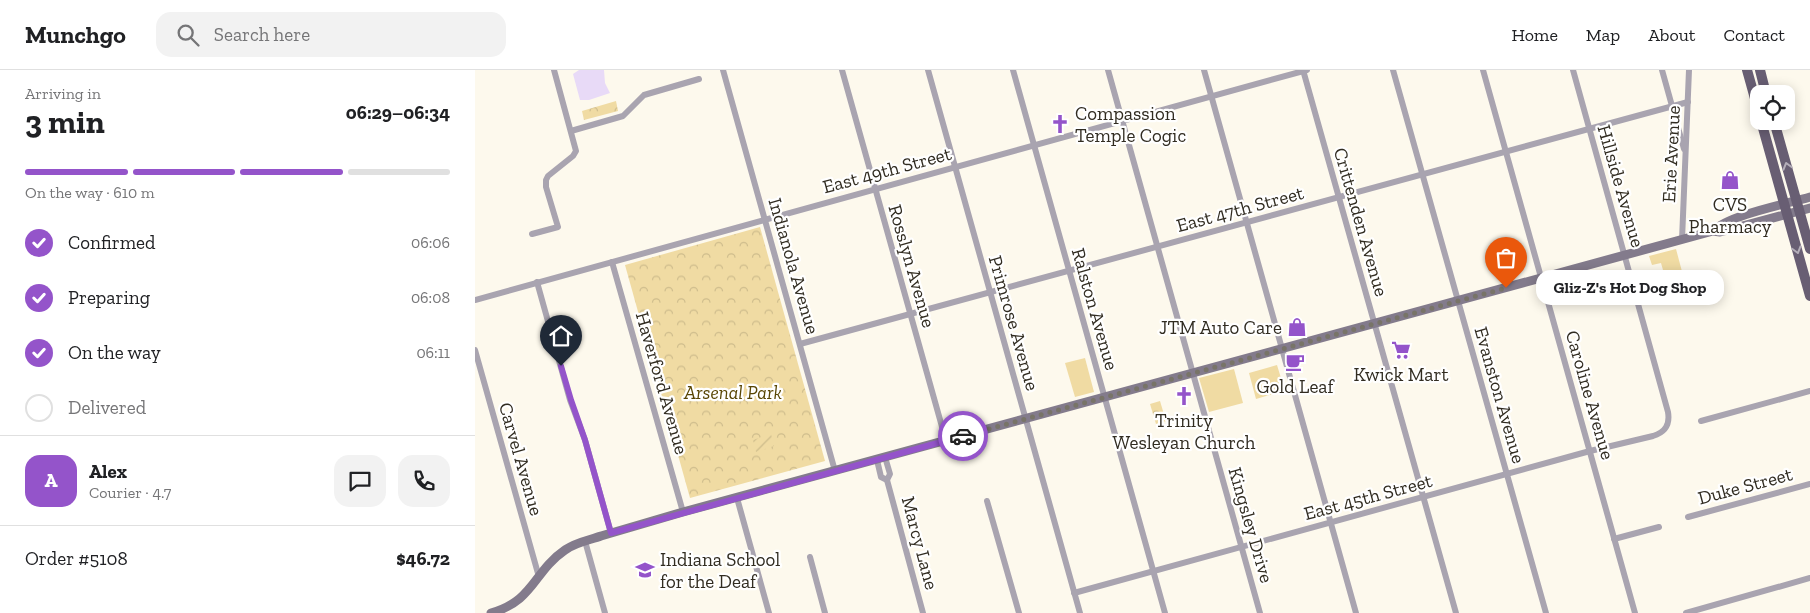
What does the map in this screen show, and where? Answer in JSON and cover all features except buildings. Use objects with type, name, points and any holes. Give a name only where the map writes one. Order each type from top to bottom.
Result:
[{"type":"main road","points":[[1747,70],[1751,85]]},
{"type":"main road","points":[[1760,70],[1764,85]]},
{"type":"main road","points":[[1763,130],[1810,296]]},
{"type":"main road","points":[[1777,130],[1810,249]]},
{"type":"main road","points":[[1798,206],[1810,197]]},
{"type":"main road","points":[[496,612],[511,606],[521,599],[549,564],[565,549],[611,533],[1682,240],[1713,231],[1719,225],[1739,218],[1798,206],[1810,208]]},
{"type":"street","points":[[532,234],[558,227],[545,180],[575,153],[571,131],[554,70]]},
{"type":"street","name":"Indianola Avenue","points":[[723,70],[835,471]]},
{"type":"street","name":"Rosslyn Avenue","points":[[842,70],[945,441]]},
{"type":"street","name":"Primrose Avenue","points":[[927,70],[1080,613]]},
{"type":"street","name":"Ralston Avenue","points":[[1013,70],[1165,613]]},
{"type":"street","name":"Kingsley Drive","points":[[1108,70],[1260,613]]},
{"type":"street","points":[[1203,70],[1356,613]]},
{"type":"street","name":"East 49th Street","points":[[475,300],[1305,70]]},
{"type":"street","name":"Crittenden Avenue","points":[[1305,70],[1374,324],[1456,613]]},
{"type":"street","name":"Evanston Avenue","points":[[1393,70],[1546,613]]},
{"type":"street","name":"Caroline Avenue","points":[[1483,70],[1635,613]]},
{"type":"street","name":"Hillside Avenue","points":[[1573,70],[1668,412],[1668,426]]},
{"type":"street","points":[[1662,70],[1685,152]]},
{"type":"street","name":"Erie Avenue","points":[[1682,240],[1689,70]]},
{"type":"street","points":[[571,131],[623,116],[644,94],[699,79]]},
{"type":"street","name":"East 47th Street","points":[[800,344],[1689,102]]},
{"type":"street","name":"Haverford Avenue","points":[[612,262],[683,512]]},
{"type":"street","points":[[537,282],[611,533]]},
{"type":"street","name":"Carvel Avenue","points":[[475,350],[539,577]]},
{"type":"street","points":[[1701,421],[1810,391]]},
{"type":"street","name":"East 45th Street","points":[[1074,592],[1590,451],[1656,435],[1668,426]]},
{"type":"street","name":"Marcy Lane","points":[[881,458],[881,477],[887,480],[923,613]]},
{"type":"street","name":"Duke Street","points":[[1688,517],[1810,484]]},
{"type":"street","points":[[737,498],[769,613]]},
{"type":"street","points":[[987,501],[1019,613]]},
{"type":"street","points":[[1614,539],[1659,527]]},
{"type":"street","points":[[585,541],[605,613]]},
{"type":"street","points":[[809,557],[825,613]]},
{"type":"street","points":[[1686,613],[1810,578]]},
{"type":"green space","points":[[616,101],[618,111],[584,120],[582,111]]},
{"type":"green space","name":"Arsenal Park","points":[[760,227],[825,461],[690,498],[625,265]]},
{"type":"green space","points":[[1676,249],[1684,279],[1667,284],[1661,263],[1652,265],[1649,256]]},
{"type":"green space","points":[[1085,358],[1094,392],[1075,397],[1065,363]]},
{"type":"green space","points":[[1277,365],[1284,388],[1279,389],[1280,392],[1256,399],[1249,373]]},
{"type":"green space","points":[[1234,369],[1243,403],[1209,412],[1199,378]]},
{"type":"green space","points":[[1160,401],[1166,421],[1156,424],[1150,404]]},
{"type":"green space","points":[[771,434],[774,446],[756,452],[753,440]]},
{"type":"shaded area","points":[[579,70],[604,70],[605,83],[610,93],[589,100],[580,100],[573,74]]},
{"type":"way so far","points":[[963,436],[1506,288]]},
{"type":"place","name":"Compassion Temple Cogic","points":[[1060,124]]},
{"type":"place","name":"CVS Pharmacy","points":[[1730,180]]},
{"type":"place","name":"Gliz-Z's Hot Dog Shop","points":[[1506,288]]},
{"type":"place","name":"JTM Auto Care","points":[[1297,327]]},
{"type":"place","name":"Kwick Mart","points":[[1401,350]]},
{"type":"place","name":"Gold Leaf","points":[[1295,362]]},
{"type":"place","name":"Trinity Wesleyan Church","points":[[1184,396]]},
{"type":"place","name":"Indiana School for the Deaf","points":[[645,570]]},
{"type":"route","points":[[561,366],[585,440],[611,533],[963,436]]}]
